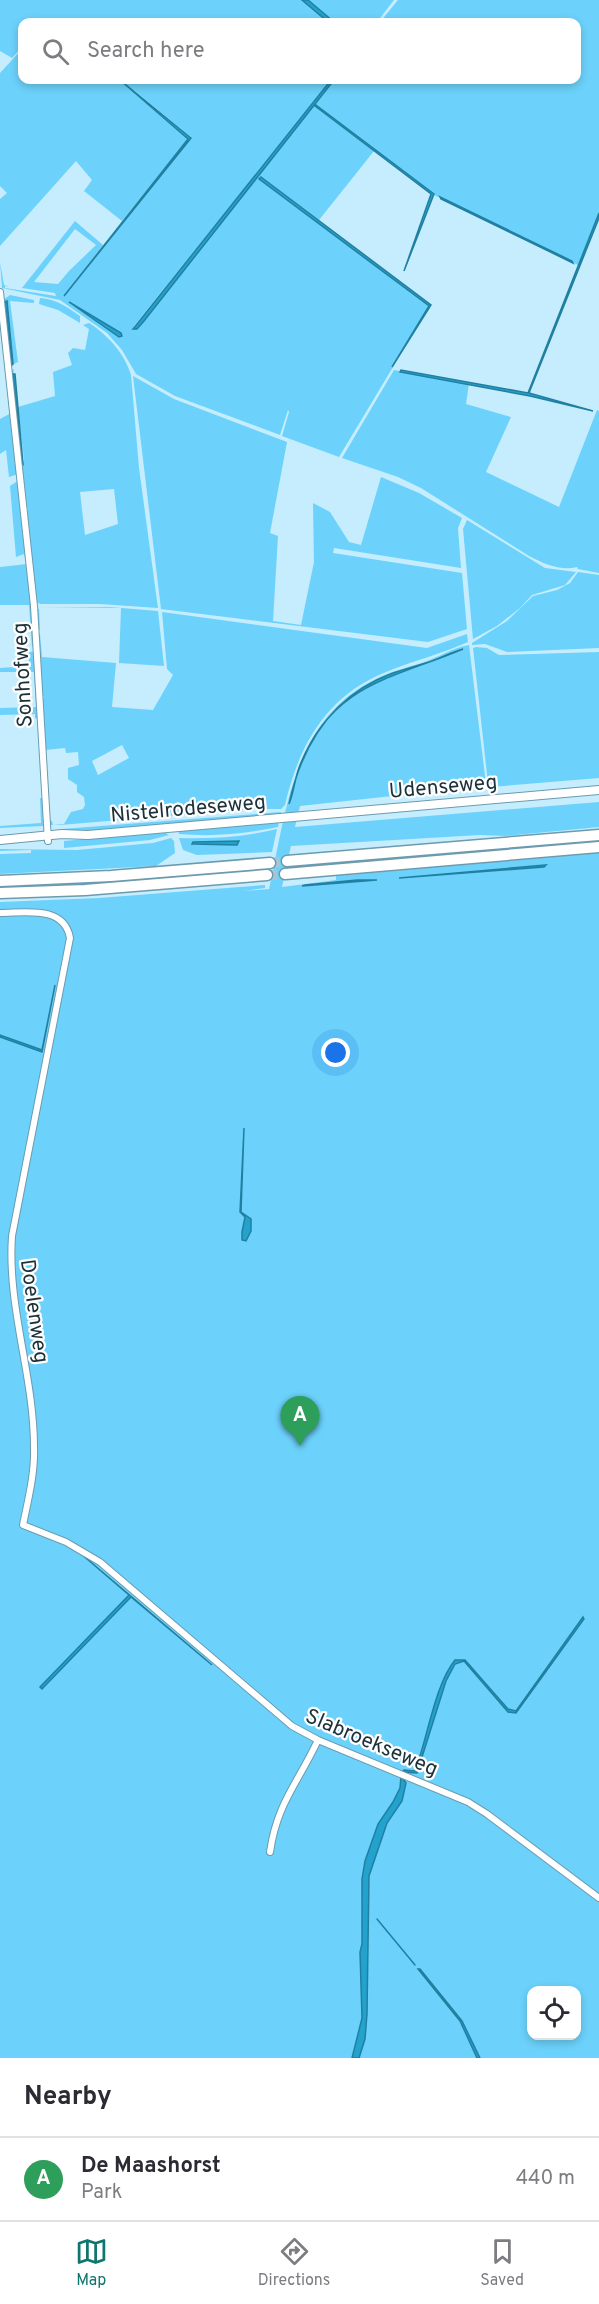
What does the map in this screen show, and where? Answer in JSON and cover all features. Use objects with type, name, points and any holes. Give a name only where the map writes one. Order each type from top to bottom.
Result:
[{"type":"highway","points":[[287,861],[599,835]]},
{"type":"highway","points":[[285,874],[599,847]]},
{"type":"highway","points":[[0,880],[111,876],[270,863]]},
{"type":"highway","points":[[0,893],[85,890],[267,875]]},
{"type":"street","name":"Sonhofweg","points":[[0,292],[34,606],[48,838]]},
{"type":"street","name":"Udenseweg","points":[[291,817],[599,790]]},
{"type":"street","name":"Nistelrodeseweg","points":[[3,840],[15,842],[48,838],[81,838],[88,835],[291,817]]},
{"type":"street","name":"Doelenweg","points":[[0,913],[41,913],[55,916],[66,925],[70,938],[12,1236],[12,1281],[30,1398],[34,1448],[23,1525]]},
{"type":"street","name":"Slabroekseweg","points":[[23,1525],[66,1542],[93,1558],[279,1717],[318,1740],[468,1802],[599,1898]]},
{"type":"street","points":[[270,1852],[272,1834],[280,1808],[318,1740]]},
{"type":"shaded area","points":[[0,0],[302,0],[323,18],[18,18],[18,51],[12,58],[0,51]]},
{"type":"shaded area","points":[[302,0],[308,0],[329,18],[323,18]]},
{"type":"shaded area","points":[[308,0],[394,0],[380,18],[329,18]]},
{"type":"shaded area","points":[[398,0],[599,0],[599,213],[578,265],[434,195],[316,105],[374,151],[319,220],[263,178],[260,180],[429,307],[339,457],[282,436],[288,410],[280,435],[175,396],[136,374],[122,350],[107,333],[60,300],[2,288],[0,262],[4,285],[10,287],[5,286],[5,288],[56,296],[55,293],[22,288],[75,221],[103,245],[64,296],[191,137],[129,86],[188,139],[122,221],[84,191],[92,180],[76,161],[0,246],[0,199],[7,193],[0,186],[0,73],[18,53],[18,84],[328,84],[134,326],[133,329],[137,329],[331,84],[581,84],[581,18],[383,18]],"holes":[[[75,229],[96,245],[58,284],[34,282]]]},
{"type":"shaded area","points":[[125,84],[191,138],[64,296],[188,139]]},
{"type":"shaded area","points":[[328,84],[331,84],[144,321],[137,329],[133,329]]},
{"type":"shaded area","points":[[316,105],[434,194],[404,271],[431,194]]},
{"type":"shaded area","points":[[261,177],[431,305],[392,367],[429,306],[259,179]]},
{"type":"shaded area","points":[[440,197],[572,261],[573,263],[441,199]]},
{"type":"shaded area","points":[[599,213],[599,218],[529,393],[593,411],[530,396],[400,372],[401,370],[528,393]]},
{"type":"shaded area","points":[[10,295],[34,300],[34,303],[10,301],[18,362],[10,366],[3,300]]},
{"type":"shaded area","points":[[40,298],[66,307],[80,316],[80,323],[58,310],[39,304]]},
{"type":"shaded area","points":[[7,301],[13,364],[12,365],[5,302]]},
{"type":"shaded area","points":[[69,302],[121,333],[122,336],[119,337]]},
{"type":"shaded area","points":[[89,323],[109,339],[125,360],[131,375],[139,468],[158,608],[100,604],[40,604],[36,601],[28,508],[25,506],[11,371],[14,369],[22,464],[24,460],[18,407],[55,396],[53,372],[72,365],[68,353],[73,348],[85,350],[89,329],[83,325]],"holes":[[[114,489],[118,524],[85,535],[80,492]]]},
{"type":"shaded area","points":[[394,370],[469,383],[466,404],[511,417],[486,472],[559,507],[597,410],[599,411],[599,573],[541,562],[421,488],[398,477],[342,458]]},
{"type":"shaded area","points":[[13,374],[15,374],[23,464],[22,463]]},
{"type":"shaded area","points":[[133,376],[174,399],[287,442],[270,533],[278,536],[273,621],[301,625],[314,562],[313,503],[330,512],[349,542],[361,545],[381,477],[419,493],[462,518],[458,528],[461,568],[334,548],[333,553],[462,573],[467,629],[428,642],[161,609]]},
{"type":"shaded area","points":[[11,413],[18,474],[9,477],[6,450],[0,454],[0,419]]},
{"type":"shaded area","points":[[16,482],[19,483],[25,558],[24,554],[16,557],[10,486]]},
{"type":"shaded area","points":[[467,520],[545,568],[576,572],[565,585],[532,595],[497,626],[473,639],[463,529]]},
{"type":"shaded area","points":[[27,564],[34,646],[32,647],[29,605],[0,605],[0,567]]},
{"type":"shaded area","points":[[578,572],[599,575],[599,648],[507,652],[485,644],[472,645],[507,621],[533,596],[557,590],[570,583]]},
{"type":"shaded area","points":[[41,607],[109,607],[158,611],[164,666],[119,663],[121,608]]},
{"type":"shaded area","points":[[39,608],[40,630],[37,611]]},
{"type":"shaded area","points":[[162,612],[427,648],[467,634],[468,642],[365,682],[331,709],[307,743],[298,762],[285,805],[281,809],[253,809],[53,825],[64,824],[71,812],[83,809],[85,805],[84,797],[77,792],[77,785],[68,779],[68,768],[79,765],[78,752],[66,753],[65,748],[45,750],[42,700],[44,696],[42,695],[38,636],[40,634],[42,657],[116,663],[112,707],[153,710],[173,675],[167,669]],"holes":[[[122,745],[129,758],[98,775],[92,761]]]},
{"type":"shaded area","points":[[469,645],[486,784],[482,785],[482,788],[300,806],[295,827],[599,802],[599,827],[506,836],[480,835],[291,846],[282,887],[336,880],[336,876],[599,853],[599,2058],[0,2058],[0,902],[99,898],[265,885],[265,888],[243,891],[269,889],[289,797],[298,768],[311,741],[328,716],[350,695],[378,678],[428,661],[451,650]]},
{"type":"shaded area","points":[[473,648],[487,648],[499,655],[599,652],[599,778],[491,787],[488,783]]},
{"type":"shaded area","points":[[15,651],[35,652],[39,719],[35,718],[35,714],[0,715],[0,708],[36,707],[34,672],[0,672],[0,668],[29,666],[29,657],[16,657]]},
{"type":"shaded area","points":[[429,662],[389,677],[347,700],[332,714],[353,694],[372,682]]},
{"type":"shaded area","points":[[40,798],[43,798],[43,826],[0,828],[0,826],[41,823]]},
{"type":"shaded area","points":[[281,812],[280,815],[63,833],[62,829]]},
{"type":"shaded area","points":[[279,821],[278,827],[228,834],[179,834],[178,830]]},
{"type":"shaded area","points":[[277,829],[272,852],[197,855],[183,850],[179,838],[228,837]],"holes":[[[201,841],[238,841],[236,845],[192,845]]]},
{"type":"shaded area","points":[[164,832],[169,835],[150,840],[64,848],[64,841]]},
{"type":"shaded area","points":[[171,838],[174,841],[175,853],[156,866],[0,874],[0,854],[31,853],[31,850],[0,851],[0,849],[77,850],[153,843]]},
{"type":"shaded area","points":[[239,841],[237,845],[192,844],[193,842]]},
{"type":"shaded area","points":[[546,865],[544,867],[399,878]]},
{"type":"shaded area","points":[[377,880],[302,886],[305,885]]},
{"type":"shaded area","points":[[55,985],[42,1052],[0,1037],[0,1035],[42,1050]]},
{"type":"shaded area","points":[[244,1128],[241,1212],[251,1219],[251,1231],[246,1241],[242,1240],[245,1217],[240,1212]]},
{"type":"shaded area","points":[[80,1553],[212,1665],[131,1597],[42,1689],[40,1687],[129,1595]]},
{"type":"shaded area","points":[[583,1617],[584,1619],[516,1713],[508,1712],[464,1661],[455,1664],[446,1681],[417,1773],[402,1772],[404,1770],[415,1771],[442,1683],[455,1660],[465,1660],[508,1709],[516,1711]]},
{"type":"shaded area","points":[[401,1776],[406,1783],[402,1801],[387,1823],[369,1876],[365,2039],[359,2058],[352,2058],[362,2018],[360,1952],[362,1879],[365,1861],[378,1824],[400,1788]]},
{"type":"shaded area","points":[[418,1969],[462,2021],[480,2058],[477,2058],[460,2021]]},
{"type":"waterway","points":[[377,1919],[415,1965]]},
{"type":"tunnel","points":[[270,863],[287,861]]},
{"type":"tunnel","points":[[267,875],[285,874]]},
{"type":"place","name":"De Maashorst","points":[[300,1446]]}]
